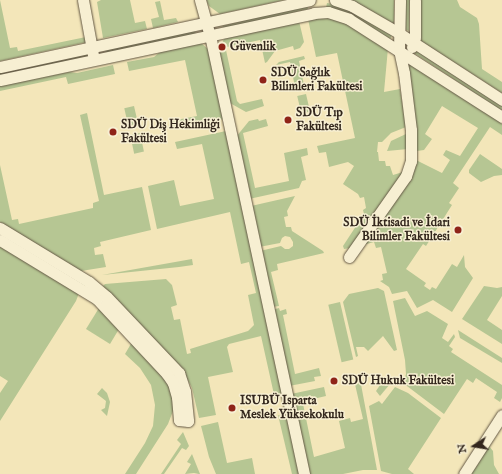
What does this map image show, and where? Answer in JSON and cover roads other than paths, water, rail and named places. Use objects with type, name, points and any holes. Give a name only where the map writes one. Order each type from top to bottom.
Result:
[{"type":"street","points":[[83,0],[96,46]]},
{"type":"street","points":[[91,0],[98,59]]},
{"type":"street","points":[[200,0],[205,23],[210,35],[304,474]]},
{"type":"street","points":[[0,67],[310,0]]},
{"type":"street","points":[[316,0],[319,12]]},
{"type":"street","points":[[335,0],[352,6],[399,33],[502,100]]},
{"type":"street","points":[[349,257],[409,168],[412,155],[412,140],[404,72],[399,49],[400,0]]},
{"type":"street","points":[[404,72],[408,56],[414,42],[415,0]]},
{"type":"street","points":[[0,80],[319,12],[331,12],[344,16],[399,49],[502,117]]},
{"type":"street","points":[[0,228],[89,282],[108,297],[179,373],[185,391],[183,421],[177,397],[170,378],[97,299],[0,240]]},
{"type":"street","points":[[464,474],[502,415]]},
{"type":"place","name":"Güvenlik","points":[[222,47]]},
{"type":"place","name":"SDÜ Sağlık Bilimleri Fakültesi","points":[[263,80]]},
{"type":"place","name":"SDÜ Tıp Fakültesi","points":[[288,120]]},
{"type":"place","name":"SDÜ Diş Hekimliği Fakültesi","points":[[113,132]]},
{"type":"place","name":"SDÜ İktisadi ve İdari Bilimler Fakültesi","points":[[458,230]]},
{"type":"place","name":"SDÜ Hukuk Fakültesi","points":[[334,381]]},
{"type":"place","name":"ISUBÜ Isparta Meslek Yüksekokulu","points":[[232,408]]}]
